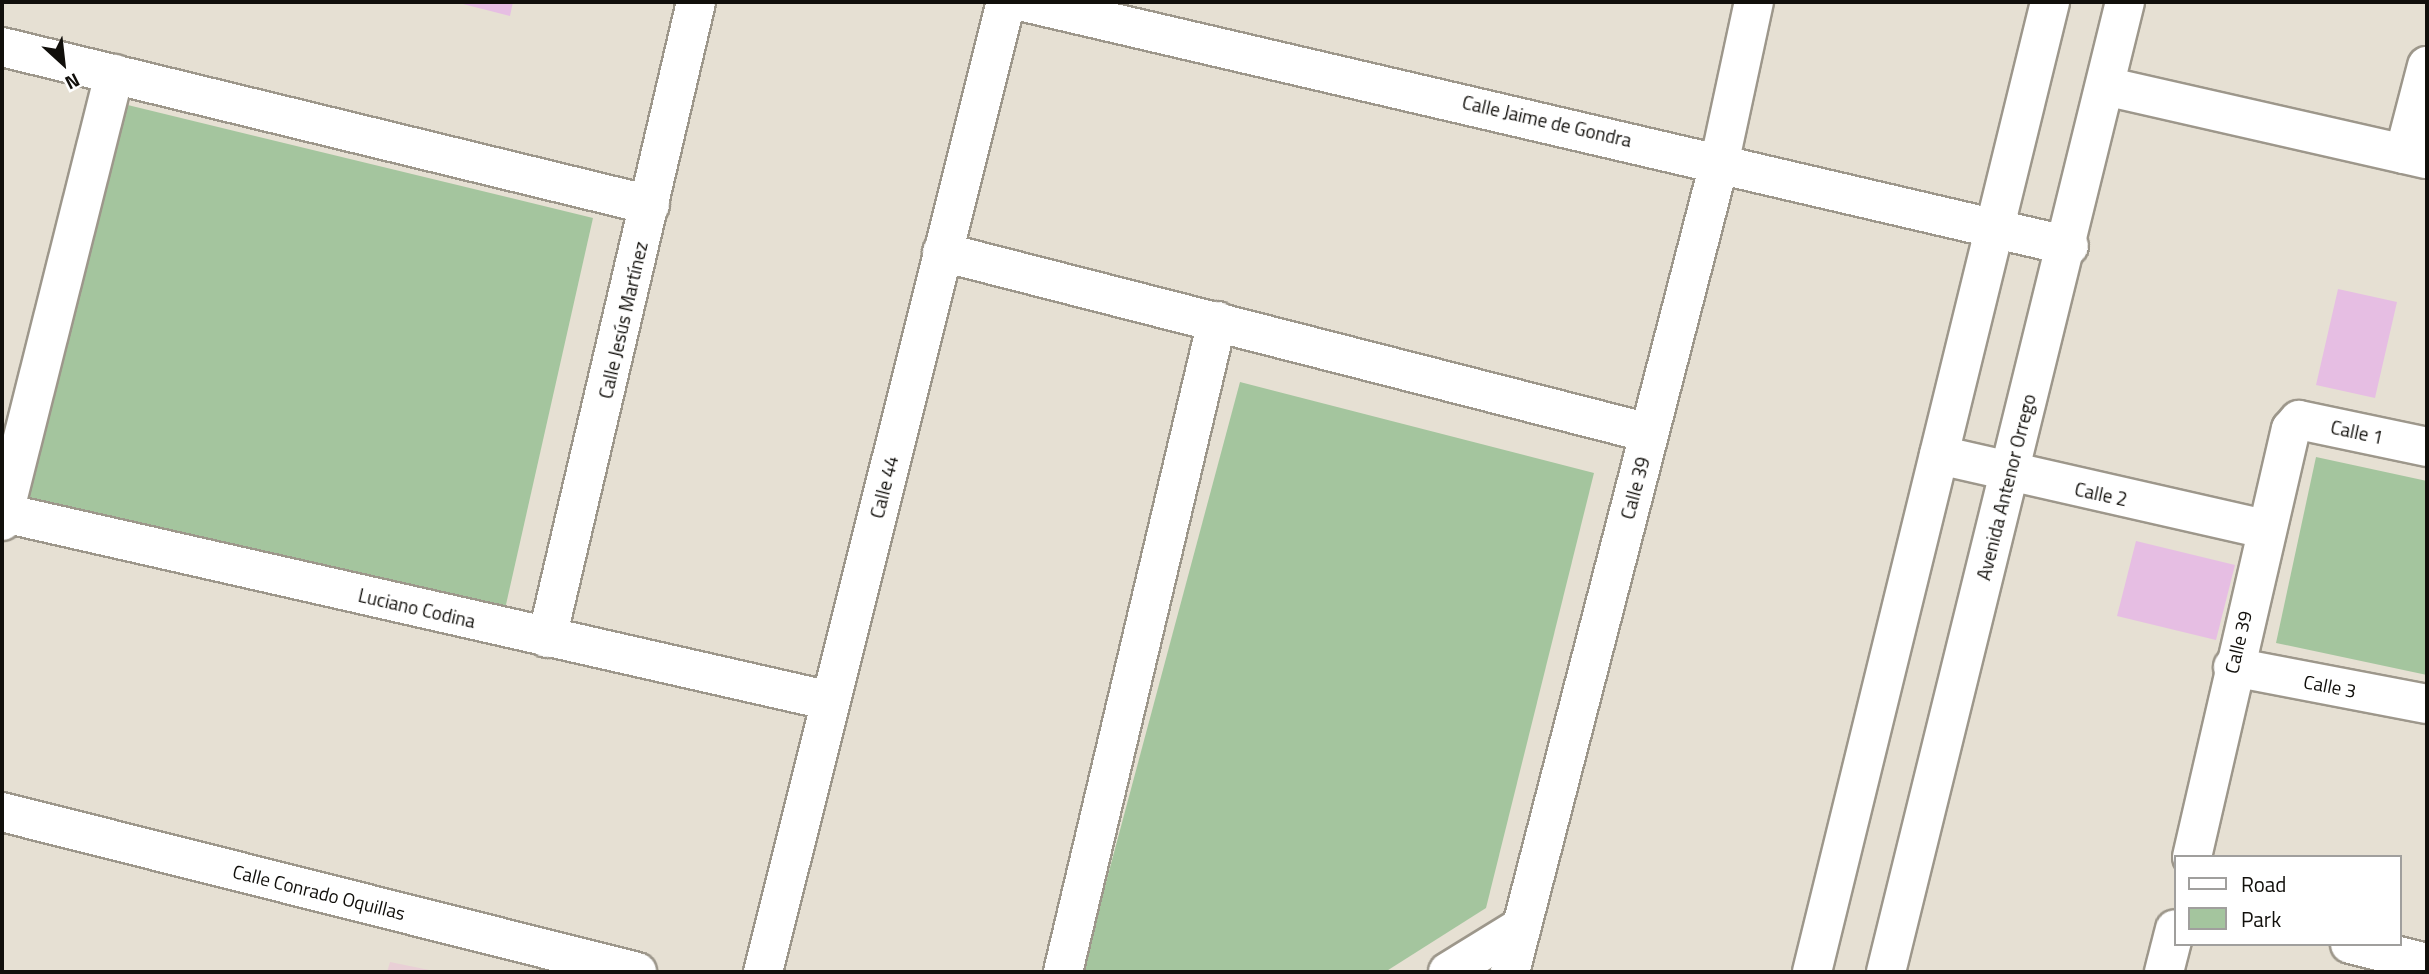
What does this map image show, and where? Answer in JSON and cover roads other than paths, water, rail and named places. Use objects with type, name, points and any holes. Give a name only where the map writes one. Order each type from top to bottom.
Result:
[{"type":"street","name":"Calle Jesús Martínez","points":[[547,638],[696,2]]},
{"type":"street","name":"Calle 44","points":[[763,972],[1006,2]]},
{"type":"street","name":"Calle Jaime de Gondra","points":[[1024,2],[1720,160],[2068,246]]},
{"type":"street","name":"Calle 39","points":[[1510,972],[1720,160],[1754,2]]},
{"type":"street","points":[[1812,972],[1939,455],[1998,228],[2050,2]]},
{"type":"street","name":"Avenida Antenor Orrego","points":[[1886,972],[2008,473],[2068,246],[2125,2]]},
{"type":"street","points":[[2,47],[650,205]]},
{"type":"street","points":[[2105,86],[2416,157],[2427,66]]},
{"type":"street","points":[[3,517],[114,74]]},
{"type":"street","points":[[943,252],[1649,433]]},
{"type":"street","points":[[1063,972],[1217,321]]},
{"type":"street","name":"Calle 1","points":[[2291,429],[2299,420],[2427,447]]},
{"type":"street","name":"Calle 39","points":[[2192,855],[2264,529],[2291,429]]},
{"type":"street","name":"Calle 2","points":[[1939,455],[2008,473],[2264,529]]},
{"type":"street","name":"Luciano Codina","points":[[3,517],[831,701]]},
{"type":"street","name":"Calle 3","points":[[2233,667],[2427,704]]},
{"type":"street","name":"Calle Conrado Oquillas","points":[[2,812],[637,972]]},
{"type":"street","points":[[1448,972],[1521,927]]},
{"type":"street","points":[[2164,972],[2174,933]]},
{"type":"street","points":[[2358,946],[2427,963]]}]
